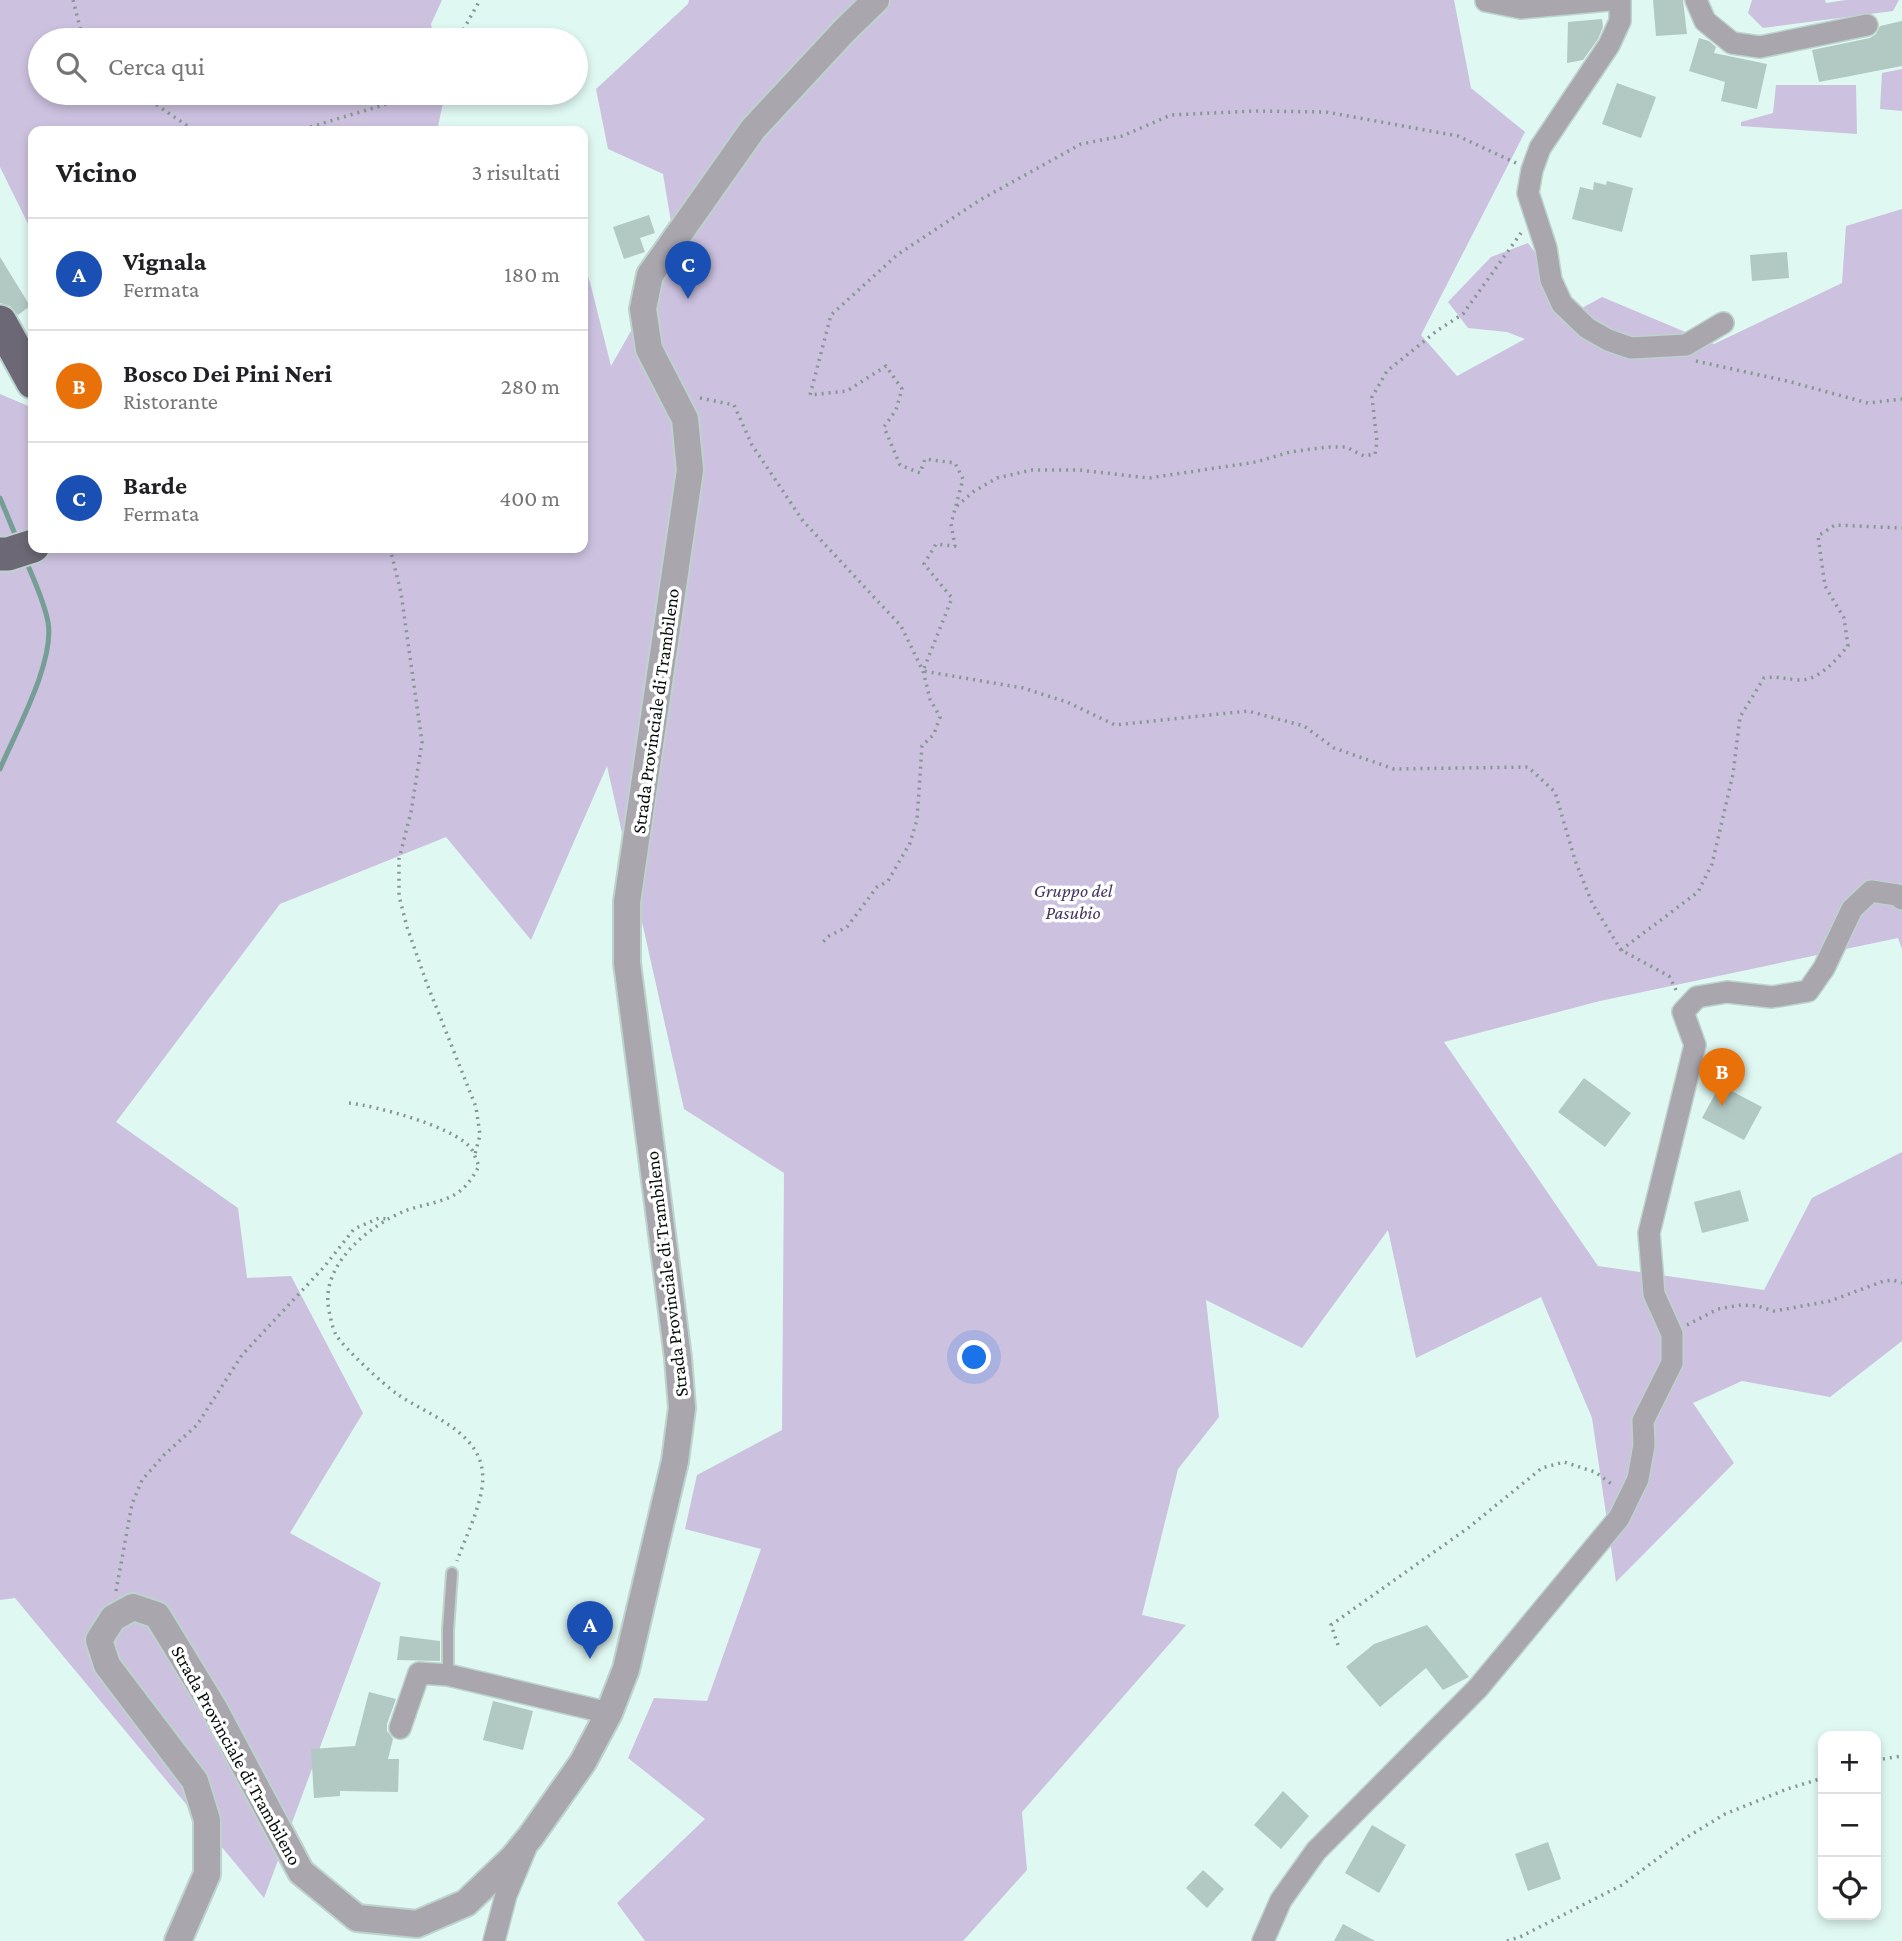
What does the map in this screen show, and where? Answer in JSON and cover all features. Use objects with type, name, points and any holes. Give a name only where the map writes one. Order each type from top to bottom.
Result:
[{"type":"main road","points":[[0,323],[28,373]]},
{"type":"street","name":"Strada Provinciale di Trambileno","points":[[113,1618],[133,1607],[158,1615],[215,1710],[301,1872],[357,1918],[417,1924],[466,1903],[513,1858],[531,1836],[583,1762],[609,1713],[626,1669],[675,1461],[682,1408],[678,1358],[627,963],[627,902],[690,470],[685,419],[649,349],[643,309],[650,275],[753,129],[876,0]]},
{"type":"street","points":[[1486,1],[1521,8],[1609,0]]},
{"type":"street","points":[[1620,0],[1620,21],[1609,45],[1540,148],[1532,170],[1528,193],[1546,248],[1551,280],[1562,304],[1587,328],[1608,340],[1631,348],[1686,345],[1723,323]]},
{"type":"street","points":[[1696,0],[1705,22],[1732,43],[1760,47],[1867,25]]},
{"type":"street","points":[[1263,1941],[1280,1900],[1316,1851],[1478,1688],[1619,1518],[1638,1479],[1644,1445],[1643,1421],[1672,1363],[1672,1334],[1654,1294],[1649,1233],[1695,1045],[1683,1012],[1697,997],[1727,992],[1772,997],[1808,991],[1824,968],[1852,909],[1871,891],[1897,895],[1902,899]]},
{"type":"street","points":[[113,1618],[99,1640],[107,1665],[195,1781],[207,1820],[207,1874],[178,1941]]},
{"type":"street","points":[[400,1728],[419,1673],[448,1675],[609,1713]]},
{"type":"street","points":[[494,1941],[506,1895],[531,1836]]},
{"type":"lane","points":[[448,1675],[452,1573]]},
{"type":"path","points":[[73,0],[80,28]]},
{"type":"path","points":[[464,28],[480,0]]},
{"type":"path","points":[[157,105],[188,126]]},
{"type":"path","points":[[314,126],[383,105]]},
{"type":"path","points":[[923,671],[952,598],[924,564],[936,544],[955,546],[951,524],[964,479],[955,463],[925,459],[920,473],[900,465],[884,427],[896,410],[902,389],[886,366],[847,391],[810,395],[831,315],[897,255],[980,200],[1081,144],[1122,135],[1171,115],[1254,111],[1326,112],[1458,136],[1532,170]]},
{"type":"path","points":[[956,508],[974,492],[997,478],[1032,470],[1098,471],[1149,478],[1256,462],[1290,452],[1327,447],[1346,447],[1364,456],[1375,454],[1377,442],[1372,397],[1387,371],[1438,330],[1463,314],[1527,225],[1533,212]]},
{"type":"path","points":[[1659,348],[1689,359],[1868,403],[1902,399]]},
{"type":"path","points":[[671,393],[734,405],[752,445],[803,521],[901,626],[923,671],[930,699],[940,716],[934,734],[922,746],[917,820],[910,842],[888,881],[877,887],[847,927],[829,936],[822,943]]},
{"type":"path","points":[[1621,950],[1698,892],[1712,864],[1733,774],[1740,717],[1765,678],[1776,676],[1802,680],[1830,667],[1848,646],[1844,618],[1825,586],[1818,536],[1835,525],[1902,528]]},
{"type":"path","points":[[391,553],[401,593],[422,742],[419,772],[399,859],[399,896],[427,984],[476,1107],[480,1135],[474,1156]]},
{"type":"path","points":[[923,671],[1023,688],[1067,702],[1115,725],[1248,711],[1304,726],[1334,748],[1394,769],[1528,767],[1555,792],[1575,860],[1592,903],[1621,950],[1669,976],[1680,997],[1683,1012]]},
{"type":"path","points":[[349,1103],[377,1108],[439,1128],[470,1147],[479,1166],[471,1180],[459,1192],[429,1205],[404,1211],[367,1233],[344,1253],[331,1278],[328,1302],[335,1334],[368,1368],[395,1393],[456,1429],[478,1452],[483,1470],[482,1492],[452,1573]]},
{"type":"path","points":[[113,1618],[132,1504],[142,1480],[164,1455],[197,1425],[242,1355],[324,1267],[354,1229],[379,1218],[390,1220]]},
{"type":"path","points":[[1672,1334],[1718,1309],[1741,1305],[1774,1311],[1786,1310],[1830,1301],[1884,1281],[1902,1283]]},
{"type":"path","points":[[1338,1645],[1331,1625],[1468,1528],[1542,1468],[1564,1462],[1595,1472],[1630,1496]]},
{"type":"path","points":[[1881,1759],[1902,1756]]},
{"type":"path","points":[[1507,1941],[1622,1885],[1684,1839],[1726,1814],[1818,1780]]},
{"type":"green space","points":[[0,0],[442,0],[432,28],[28,28],[28,105],[442,105],[438,126],[28,126],[28,224],[0,167]]},
{"type":"green space","name":"Gruppo del Pasubio","points":[[689,0],[1454,0],[1471,88],[1525,132],[1421,335],[1457,376],[1525,339],[1507,332],[1468,328],[1448,302],[1491,257],[1528,243],[1537,255],[1564,318],[1602,297],[1714,344],[1842,283],[1846,226],[1902,209],[1902,949],[1898,938],[1600,1001],[1444,1042],[1598,1266],[1764,1290],[1812,1198],[1902,1152],[1902,1341],[1830,1397],[1742,1381],[1693,1403],[1734,1463],[1616,1582],[1592,1418],[1541,1297],[1416,1358],[1388,1230],[1302,1348],[1206,1300],[1219,1417],[1178,1469],[1142,1615],[1186,1625],[1022,1812],[1027,1870],[963,1941],[645,1941],[617,1903],[705,1819],[628,1758],[654,1698],[707,1701],[761,1549],[685,1529],[697,1475],[782,1430],[784,1173],[684,1109],[607,766],[531,940],[446,837],[280,904],[116,1122],[238,1208],[247,1278],[291,1276],[363,1413],[290,1533],[381,1583],[264,1898],[15,1598],[0,1600],[0,394],[28,406],[28,553],[588,553],[588,277],[611,366],[676,252],[663,174],[608,149],[596,89],[688,4]]},
{"type":"green space","points":[[1752,0],[1825,0],[1826,3],[1846,0],[1899,0],[1893,11],[1763,28],[1748,13]]},
{"type":"green space","points":[[1902,69],[1902,111],[1880,109],[1882,73]]},
{"type":"green space","points":[[1776,85],[1856,85],[1857,134],[1741,126],[1741,122],[1773,113]]},
{"type":"building","points":[[1653,0],[1683,0],[1687,34],[1656,36]]},
{"type":"building","points":[[1602,19],[1603,27],[1598,39],[1583,60],[1567,63],[1568,22]]},
{"type":"building","points":[[1902,21],[1902,66],[1819,82],[1812,50],[1870,38],[1880,26]]},
{"type":"building","points":[[1699,38],[1716,47],[1714,53],[1767,64],[1757,109],[1721,101],[1725,82],[1689,71]]},
{"type":"building","points":[[1617,83],[1656,97],[1641,138],[1602,124]]},
{"type":"building","points":[[1607,181],[1633,188],[1622,232],[1572,219],[1580,187],[1593,190],[1594,182],[1606,185]]},
{"type":"building","points":[[649,215],[655,233],[640,238],[645,252],[624,259],[613,227]]},
{"type":"building","points":[[1787,252],[1789,278],[1752,281],[1750,255]]},
{"type":"building","points":[[0,257],[28,303],[28,308],[18,315],[10,306],[0,303]]},
{"type":"building","points":[[1584,1078],[1631,1113],[1605,1147],[1558,1112]]},
{"type":"building","points":[[1720,1085],[1762,1107],[1744,1140],[1702,1118]]},
{"type":"building","points":[[1740,1190],[1749,1221],[1702,1233],[1694,1202]]},
{"type":"building","points":[[1427,1625],[1469,1677],[1443,1690],[1426,1668],[1380,1707],[1346,1667],[1374,1644]]},
{"type":"building","points":[[400,1636],[440,1641],[440,1661],[397,1660]]},
{"type":"building","points":[[369,1692],[396,1699],[387,1731],[393,1739],[388,1759],[399,1759],[398,1792],[340,1791],[340,1796],[314,1798],[311,1749],[355,1746]]},
{"type":"building","points":[[493,1701],[533,1711],[523,1750],[483,1740]]},
{"type":"building","points":[[1283,1791],[1309,1816],[1281,1849],[1254,1825]]},
{"type":"building","points":[[1372,1825],[1406,1845],[1379,1893],[1345,1873]]},
{"type":"building","points":[[1548,1842],[1561,1879],[1528,1891],[1515,1854]]},
{"type":"building","points":[[1203,1870],[1224,1889],[1207,1908],[1186,1888]]},
{"type":"building","points":[[1343,1924],[1375,1941],[1334,1941]]},
{"type":"waterway","points":[[0,498],[17,539]]},
{"type":"waterway","points":[[0,769],[33,696],[49,638],[44,606],[26,561]]},
{"type":"place","name":"Barde","points":[[688,299]]},
{"type":"place","name":"Bosco Dei Pini Neri","points":[[1722,1106]]},
{"type":"place","name":"Vignala","points":[[590,1659]]}]
